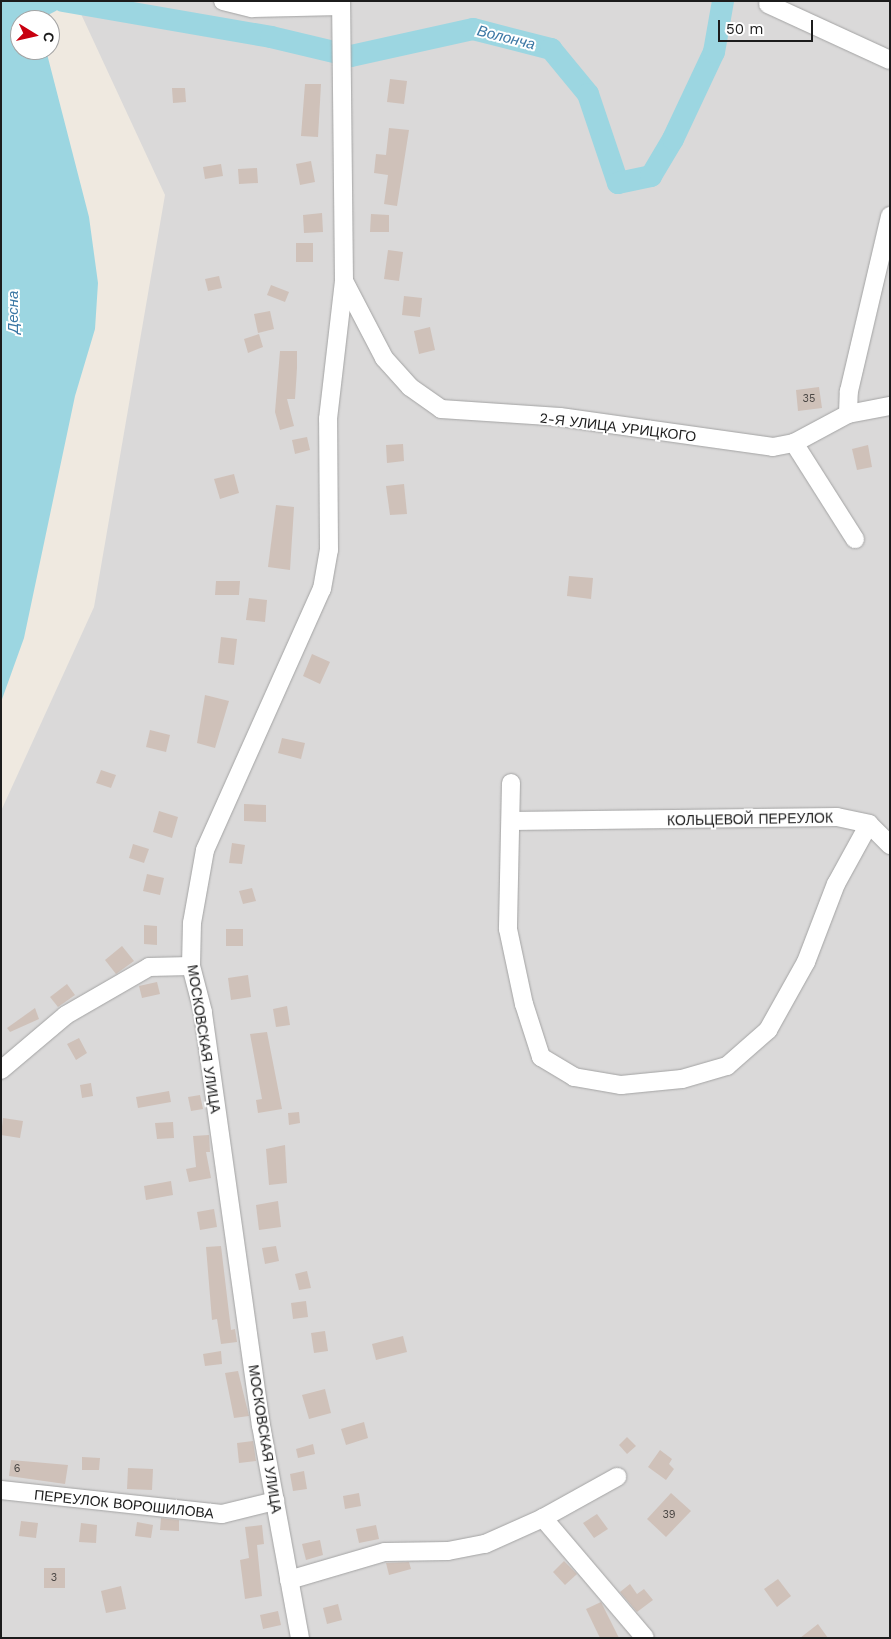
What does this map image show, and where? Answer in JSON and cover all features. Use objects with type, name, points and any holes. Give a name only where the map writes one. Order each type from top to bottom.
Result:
[{"type":"street","points":[[223,1],[252,8],[341,4]]},
{"type":"street","name":"МОСКОВСКАЯ УЛИЦА","points":[[300,1638],[275,1501],[203,1012],[191,966],[196,884],[205,850],[322,589],[330,528],[328,419],[344,281],[344,42],[341,4]]},
{"type":"street","points":[[768,4],[890,60]]},
{"type":"street","points":[[848,414],[849,391],[890,216]]},
{"type":"street","name":"2-Я УЛИЦА УРИЦКОГО","points":[[344,281],[384,358],[410,387],[441,409],[568,418],[750,447],[794,443],[848,414],[890,406]]},
{"type":"street","points":[[794,443],[855,539]]},
{"type":"street","points":[[511,783],[508,929],[524,1004],[541,1057],[574,1077],[622,1085],[682,1079],[727,1066],[768,1030],[806,962],[836,884],[869,824],[890,845]]},
{"type":"street","name":"КОЛЬЦЕВОЙ ПЕРЕУЛОК","points":[[511,821],[837,817],[869,824]]},
{"type":"street","points":[[1,1070],[66,1016],[149,967],[191,966]]},
{"type":"street","points":[[289,1580],[385,1552],[448,1552],[485,1544],[543,1518],[617,1477]]},
{"type":"street","name":"ПЕРЕУЛОК ВОРОШИЛОВА","points":[[1,1490],[222,1514],[275,1501]]},
{"type":"street","points":[[543,1518],[645,1638]]},
{"type":"shaded area","points":[[75,1],[890,1],[890,1638],[1,1638],[1,811],[94,607],[165,195]]},
{"type":"water","name":"Десна","points":[[1,1],[32,1],[35,10],[10,10],[10,60],[49,60],[89,217],[98,283],[95,329],[75,396],[24,638],[1,702]]},
{"type":"building","points":[[390,79],[407,81],[404,104],[387,102]]},
{"type":"building","points":[[305,84],[321,84],[318,137],[301,136]]},
{"type":"building","points":[[172,88],[185,88],[186,102],[173,103]]},
{"type":"building","points":[[389,128],[409,130],[397,206],[384,204],[388,175],[374,173],[376,154],[386,155]]},
{"type":"building","points":[[311,161],[315,182],[300,185],[296,164]]},
{"type":"building","points":[[221,164],[223,176],[205,179],[203,167]]},
{"type":"building","points":[[257,168],[258,183],[239,184],[238,169]]},
{"type":"building","points":[[322,213],[323,232],[304,233],[303,215]]},
{"type":"building","points":[[371,214],[389,215],[389,232],[370,232]]},
{"type":"building","points":[[296,243],[313,243],[313,262],[296,262]]},
{"type":"building","points":[[388,250],[403,252],[399,281],[384,279]]},
{"type":"building","points":[[219,276],[222,288],[208,291],[205,279]]},
{"type":"building","points":[[271,285],[289,292],[285,302],[267,295]]},
{"type":"building","points":[[404,296],[422,298],[420,317],[402,315]]},
{"type":"building","points":[[270,311],[274,329],[258,333],[254,314]]},
{"type":"building","points":[[430,327],[435,350],[419,354],[414,331]]},
{"type":"building","points":[[259,334],[263,347],[248,353],[244,339]]},
{"type":"building","points":[[280,351],[297,351],[297,368],[295,399],[287,399],[294,426],[280,430],[275,412]]},
{"type":"building","points":[[819,387],[822,408],[798,411],[796,390]]},
{"type":"building","points":[[307,437],[310,450],[295,454],[292,440]]},
{"type":"building","points":[[403,444],[404,461],[387,463],[386,445]]},
{"type":"building","points":[[868,445],[872,467],[857,470],[852,449]]},
{"type":"building","points":[[234,474],[239,493],[220,499],[214,479]]},
{"type":"building","points":[[404,484],[407,514],[390,515],[386,486]]},
{"type":"building","points":[[276,505],[294,507],[290,570],[268,567]]},
{"type":"building","points":[[569,576],[593,578],[591,599],[567,596]]},
{"type":"building","points":[[216,581],[240,581],[239,595],[215,595]]},
{"type":"building","points":[[249,598],[267,600],[265,622],[246,620]]},
{"type":"building","points":[[221,637],[237,639],[234,665],[218,663]]},
{"type":"building","points":[[312,654],[330,662],[320,684],[303,676]]},
{"type":"building","points":[[205,695],[229,701],[215,748],[197,743]]},
{"type":"building","points":[[150,730],[170,735],[166,752],[146,747]]},
{"type":"building","points":[[282,738],[305,743],[301,759],[278,753]]},
{"type":"building","points":[[101,770],[116,775],[111,788],[96,783]]},
{"type":"building","points":[[244,804],[266,805],[266,822],[244,821]]},
{"type":"building","points":[[159,811],[178,817],[172,838],[153,832]]},
{"type":"building","points":[[232,843],[245,845],[242,864],[229,863]]},
{"type":"building","points":[[133,844],[149,849],[144,863],[129,858]]},
{"type":"building","points":[[147,874],[164,878],[160,895],[143,891]]},
{"type":"building","points":[[252,888],[256,901],[243,904],[239,891]]},
{"type":"building","points":[[144,925],[157,926],[157,945],[144,944]]},
{"type":"building","points":[[226,929],[243,929],[243,946],[226,946]]},
{"type":"building","points":[[122,946],[134,961],[116,974],[105,960]]},
{"type":"building","points":[[248,975],[251,997],[231,1000],[228,978]]},
{"type":"building","points":[[157,982],[160,994],[142,998],[139,986]]},
{"type":"building","points":[[67,984],[75,995],[58,1007],[50,997]]},
{"type":"building","points":[[287,1006],[290,1025],[276,1027],[273,1009]]},
{"type":"building","points":[[35,1008],[39,1019],[10,1032],[7,1028]]},
{"type":"building","points":[[267,1032],[282,1109],[258,1113],[256,1100],[262,1099],[250,1034]]},
{"type":"building","points":[[79,1038],[87,1053],[76,1060],[67,1044]]},
{"type":"building","points":[[91,1083],[93,1096],[82,1098],[80,1085]]},
{"type":"building","points":[[169,1091],[171,1102],[138,1108],[136,1097]]},
{"type":"building","points":[[200,1095],[203,1109],[191,1111],[188,1097]]},
{"type":"building","points":[[299,1112],[300,1123],[289,1125],[288,1113]]},
{"type":"building","points":[[3,1118],[23,1121],[20,1138],[1,1135]]},
{"type":"building","points":[[173,1122],[174,1138],[157,1139],[155,1123]]},
{"type":"building","points":[[209,1135],[210,1152],[206,1152],[211,1178],[189,1182],[186,1169],[196,1167],[193,1136]]},
{"type":"building","points":[[285,1145],[287,1183],[269,1185],[266,1149]]},
{"type":"building","points":[[171,1181],[173,1195],[146,1200],[144,1186]]},
{"type":"building","points":[[278,1201],[281,1227],[259,1230],[256,1205]]},
{"type":"building","points":[[214,1209],[217,1227],[200,1230],[197,1212]]},
{"type":"building","points":[[221,1246],[231,1330],[235,1329],[237,1342],[221,1344],[217,1319],[212,1320],[206,1247]]},
{"type":"building","points":[[276,1246],[279,1261],[265,1264],[262,1248]]},
{"type":"building","points":[[307,1271],[311,1288],[299,1290],[295,1274]]},
{"type":"building","points":[[306,1301],[308,1317],[293,1319],[291,1303]]},
{"type":"building","points":[[325,1331],[328,1351],[314,1353],[311,1333]]},
{"type":"building","points":[[403,1336],[407,1352],[376,1360],[372,1344]]},
{"type":"building","points":[[221,1351],[222,1364],[205,1366],[203,1354]]},
{"type":"building","points":[[238,1371],[249,1416],[234,1418],[225,1373]]},
{"type":"building","points":[[325,1389],[331,1413],[309,1419],[302,1395]]},
{"type":"building","points":[[364,1422],[368,1438],[346,1445],[341,1429]]},
{"type":"building","points":[[627,1437],[636,1446],[627,1454],[619,1445]]},
{"type":"building","points":[[253,1441],[256,1461],[239,1463],[237,1443]]},
{"type":"building","points":[[313,1444],[315,1454],[298,1458],[296,1449]]},
{"type":"building","points":[[660,1450],[672,1459],[669,1464],[674,1469],[666,1480],[648,1467]]},
{"type":"building","points":[[82,1457],[100,1458],[99,1470],[82,1470]]},
{"type":"building","points":[[11,1460],[68,1465],[65,1484],[9,1476]]},
{"type":"building","points":[[128,1468],[153,1469],[152,1490],[127,1489]]},
{"type":"building","points":[[304,1471],[307,1489],[293,1491],[290,1474]]},
{"type":"building","points":[[359,1493],[361,1506],[345,1509],[343,1496]]},
{"type":"building","points":[[671,1493],[691,1511],[666,1537],[647,1519]]},
{"type":"building","points":[[597,1514],[608,1529],[594,1538],[583,1523]]},
{"type":"building","points":[[161,1518],[179,1520],[179,1531],[160,1530]]},
{"type":"building","points":[[21,1521],[38,1523],[36,1538],[19,1536]]},
{"type":"building","points":[[137,1522],[153,1525],[151,1538],[135,1536]]},
{"type":"building","points":[[81,1523],[97,1525],[96,1543],[79,1542]]},
{"type":"building","points":[[262,1525],[264,1544],[257,1545],[262,1596],[245,1599],[240,1560],[249,1558],[245,1527]]},
{"type":"building","points":[[376,1525],[379,1539],[359,1543],[356,1529]]},
{"type":"building","points":[[320,1540],[323,1555],[306,1560],[302,1544]]},
{"type":"building","points":[[564,1561],[577,1574],[565,1585],[553,1572]]},
{"type":"building","points":[[409,1562],[411,1569],[389,1575],[386,1563]]},
{"type":"building","points":[[44,1568],[65,1568],[65,1588],[44,1588]]},
{"type":"building","points":[[778,1579],[791,1596],[777,1607],[764,1589]]},
{"type":"building","points":[[630,1584],[637,1594],[644,1589],[653,1600],[637,1612],[620,1592]]},
{"type":"building","points":[[121,1586],[126,1609],[106,1613],[101,1591]]},
{"type":"building","points":[[601,1602],[619,1638],[600,1638],[586,1609]]},
{"type":"building","points":[[338,1604],[342,1620],[327,1624],[323,1608]]},
{"type":"building","points":[[278,1611],[281,1625],[263,1629],[260,1615]]},
{"type":"building","points":[[818,1624],[828,1638],[800,1638]]},
{"type":"waterway","name":"Волонча","points":[[1,27],[51,1]]},
{"type":"waterway","name":"Волонча","points":[[63,1],[271,37],[351,56],[473,29],[551,49],[588,94],[618,183],[651,176],[673,139],[714,52],[723,1]]}]
